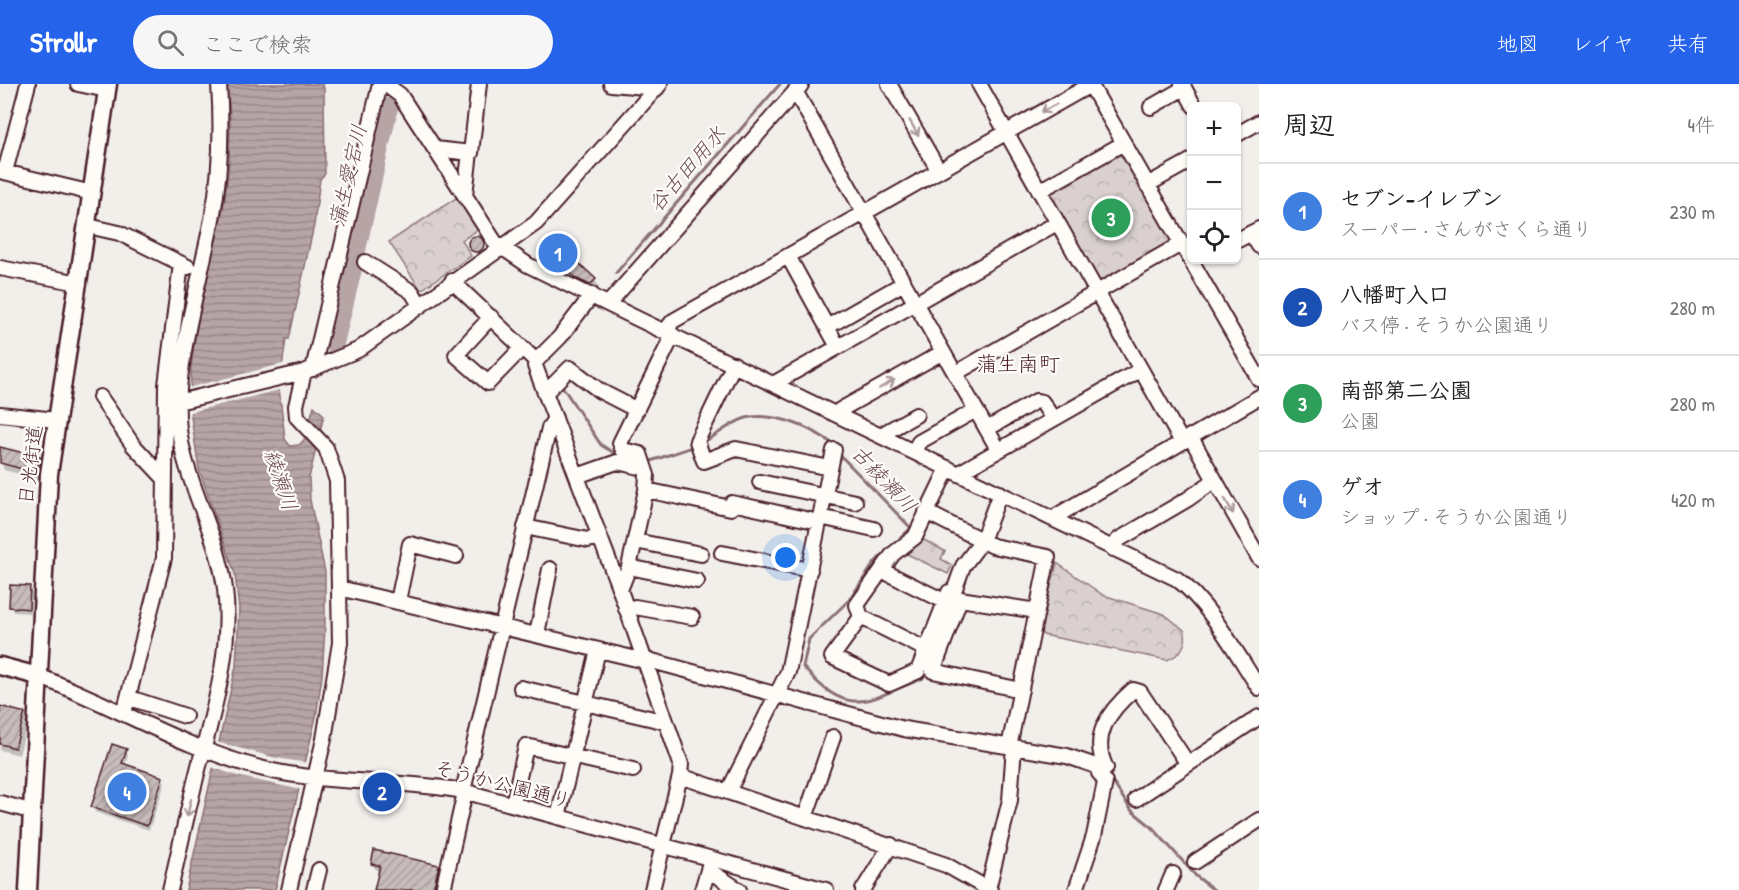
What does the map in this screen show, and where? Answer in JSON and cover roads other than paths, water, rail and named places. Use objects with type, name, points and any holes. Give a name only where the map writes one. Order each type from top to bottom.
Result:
[{"type":"main road","name":"日光街道","points":[[28,890],[45,520],[56,420],[108,87]]},
{"type":"main road","points":[[0,666],[38,676]]},
{"type":"street","points":[[28,84],[2,172],[92,193]]},
{"type":"street","points":[[78,84],[108,87]]},
{"type":"street","points":[[170,890],[209,752],[222,672],[227,618],[222,570],[184,459],[179,432],[183,401],[185,338],[213,218],[218,179],[221,133],[219,84]]},
{"type":"street","points":[[289,890],[338,668],[337,481],[321,442],[305,428],[297,417],[296,406],[380,84]]},
{"type":"street","points":[[385,84],[400,95],[501,249],[528,265],[608,304],[670,329],[734,364],[948,468],[965,471],[1000,493],[1186,586],[1258,686]]},
{"type":"street","points":[[465,195],[479,84]]},
{"type":"street","points":[[611,84],[659,86]]},
{"type":"street","points":[[889,84],[939,171]]},
{"type":"street","points":[[620,591],[629,567],[646,490],[647,475],[640,454],[623,450],[620,443],[637,410],[670,329],[788,256],[871,211],[1091,84],[1181,244],[1187,250]]},
{"type":"street","points":[[982,85],[1056,223],[1182,442],[1215,480],[1257,550]]},
{"type":"street","points":[[183,401],[305,372],[358,350],[536,223],[659,86]]},
{"type":"street","points":[[1151,107],[1183,86],[1192,102]]},
{"type":"street","points":[[608,304],[798,88],[871,211],[904,282],[998,449]]},
{"type":"street","points":[[1241,132],[1259,122]]},
{"type":"street","points":[[1039,191],[1124,143]]},
{"type":"street","points":[[435,149],[470,152]]},
{"type":"street","points":[[1148,185],[1187,162]]},
{"type":"street","points":[[774,384],[1056,223]]},
{"type":"street","points":[[88,226],[119,233],[200,273]]},
{"type":"street","points":[[1241,238],[1255,231],[1259,246]]},
{"type":"street","points":[[956,374],[1181,244]]},
{"type":"street","points":[[788,256],[838,347]]},
{"type":"street","points":[[365,262],[412,292],[420,305]]},
{"type":"street","points":[[124,713],[130,698],[164,558],[166,385],[181,264]]},
{"type":"street","points":[[1200,264],[1259,379]]},
{"type":"street","points":[[0,268],[79,283]]},
{"type":"street","points":[[452,281],[536,361],[545,393],[620,591],[681,764],[652,890]]},
{"type":"street","points":[[827,327],[904,282]]},
{"type":"street","points":[[536,361],[592,295]]},
{"type":"street","points":[[491,317],[456,355],[488,383],[522,348]]},
{"type":"street","points":[[838,415],[840,410],[943,352]]},
{"type":"street","points":[[734,364],[692,439],[704,462],[736,449],[830,468]]},
{"type":"street","points":[[545,393],[570,368],[600,391],[637,410]]},
{"type":"street","points":[[965,471],[998,449],[1140,370]]},
{"type":"street","points":[[100,397],[133,445],[165,479]]},
{"type":"street","points":[[1055,520],[1058,515],[1259,397]]},
{"type":"street","points":[[987,429],[1036,401],[1042,402],[1053,419]]},
{"type":"street","points":[[914,451],[919,442],[976,410]]},
{"type":"street","points":[[0,414],[56,420]]},
{"type":"street","points":[[884,437],[886,432],[916,415]]},
{"type":"street","points":[[442,890],[525,527],[549,428],[555,418]]},
{"type":"street","points":[[728,792],[788,672],[834,450]]},
{"type":"street","points":[[577,476],[617,462],[644,464]]},
{"type":"street","points":[[927,650],[861,617],[857,605],[893,554],[915,537],[948,468]]},
{"type":"street","points":[[1113,549],[1124,537],[1215,480]]},
{"type":"street","points":[[760,482],[855,502]]},
{"type":"street","points":[[646,490],[874,529]]},
{"type":"street","points":[[1000,493],[982,541],[963,566],[933,671],[1021,690]]},
{"type":"street","points":[[680,776],[946,865],[989,889],[1010,800],[1011,747],[1048,561],[982,541],[926,512]]},
{"type":"street","points":[[525,527],[588,540],[600,537]]},
{"type":"street","points":[[635,541],[701,554]]},
{"type":"street","points":[[398,601],[410,544],[456,556]]},
{"type":"street","points":[[722,553],[810,570]]},
{"type":"street","points":[[629,567],[697,581]]},
{"type":"street","points":[[537,634],[550,569]]},
{"type":"street","points":[[883,570],[952,598],[1037,611]]},
{"type":"street","points":[[339,588],[537,634],[645,662],[652,661],[904,729],[1067,756],[1096,766],[1105,782],[1094,836],[1076,890]]},
{"type":"street","points":[[861,617],[832,657],[889,684],[918,671],[952,598]]},
{"type":"street","points":[[626,609],[635,607],[692,617]]},
{"type":"street","points":[[558,817],[598,650]]},
{"type":"street","name":"そうか公園通り","points":[[38,676],[209,752],[263,769],[313,778],[411,784],[464,792],[662,846],[709,865],[826,890]]},
{"type":"street","points":[[521,688],[662,721],[665,719]]},
{"type":"street","points":[[1099,773],[1106,768],[1099,746],[1106,721],[1113,707],[1133,690],[1140,692],[1188,764]]},
{"type":"street","points":[[130,698],[185,716]]},
{"type":"street","points":[[1136,799],[1259,717]]},
{"type":"street","points":[[805,818],[833,737]]},
{"type":"street","points":[[513,804],[526,746],[633,770]]},
{"type":"street","points":[[0,803],[30,811]]},
{"type":"street","points":[[1195,862],[1259,820]]},
{"type":"street","points":[[863,890],[891,845]]},
{"type":"street","points":[[702,890],[709,865],[739,890]]},
{"type":"street","points":[[314,890],[319,870]]},
{"type":"street","points":[[1166,890],[1173,874]]},
{"type":"water","name":"綾瀬川","points":[[227,84],[322,84],[324,88],[325,174],[320,179],[314,225],[289,339],[286,339],[279,388],[285,439],[290,446],[299,445],[304,440],[314,406],[324,415],[309,478],[310,500],[325,572],[325,628],[322,676],[316,717],[275,890],[186,890],[236,666],[239,609],[235,574],[199,469],[190,410],[191,367],[197,324],[224,204],[229,165],[230,114]]},
{"type":"waterway","name":"谷古田用水","points":[[616,273],[780,84]]},
{"type":"waterway","name":"蒲生愛宕川","points":[[355,254],[388,108]]},
{"type":"waterway","name":"蒲生愛宕川","points":[[334,343],[354,261]]},
{"type":"waterway","name":"古綾瀬川","points":[[562,386],[601,445],[621,457]]},
{"type":"waterway","name":"古綾瀬川","points":[[701,443],[738,421],[751,417],[762,417],[784,420],[806,428],[834,445]]},
{"type":"waterway","name":"古綾瀬川","points":[[648,462],[695,446]]},
{"type":"waterway","name":"古綾瀬川","points":[[839,454],[911,528],[875,562],[849,600],[809,639],[803,667],[819,684],[833,694],[846,700],[859,701],[873,699],[923,678],[928,664]]},
{"type":"waterway","name":"古綾瀬川","points":[[1114,784],[1131,810],[1152,827],[1196,876],[1214,890]]},
{"type":"place","name":"南部第二公園","points":[[1111,218]]},
{"type":"place","name":"セブン-イレブン","points":[[558,253]]},
{"type":"place","name":"ゲオ","points":[[127,792]]},
{"type":"place","name":"八幡町入口","points":[[382,792]]},
{"type":"district","name":"蒲生南町","points":[[1018,364]]}]
